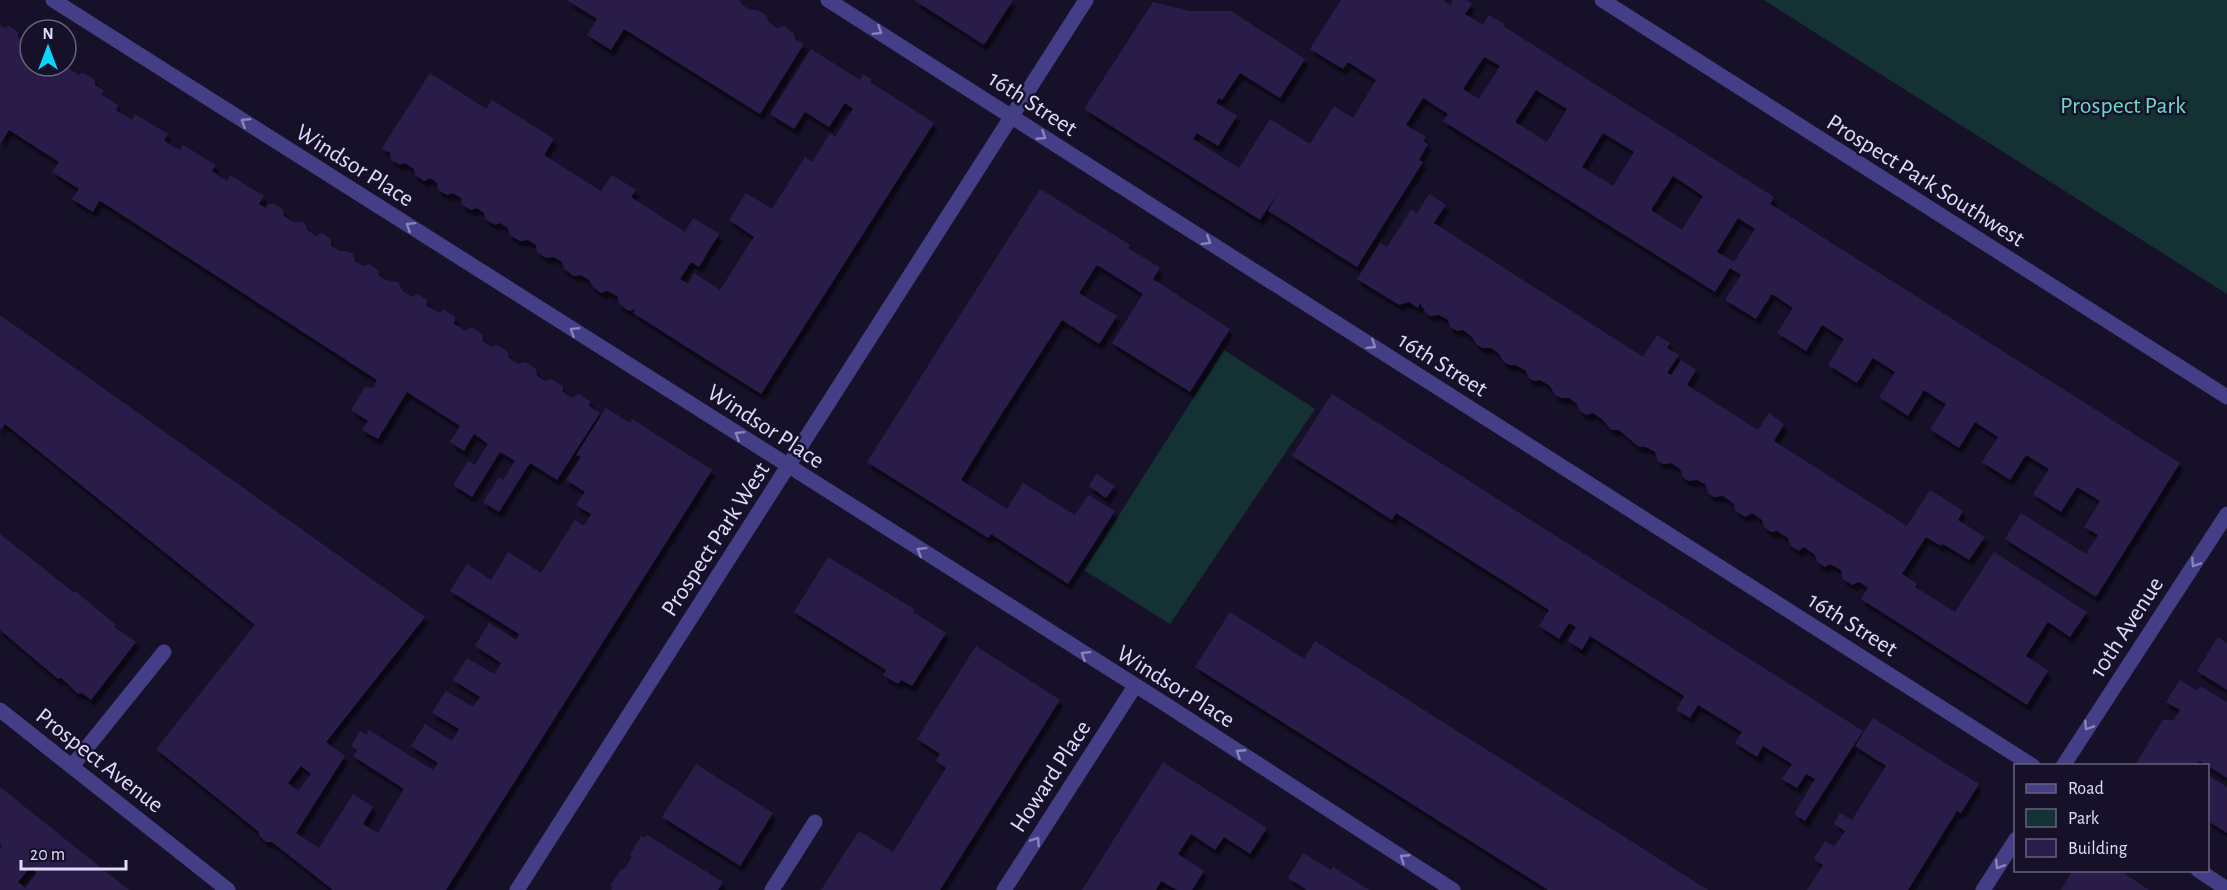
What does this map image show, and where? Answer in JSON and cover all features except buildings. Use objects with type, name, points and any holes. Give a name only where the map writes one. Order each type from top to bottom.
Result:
[{"type":"street","name":"Windsor Place","points":[[53,0],[1453,890]]},
{"type":"street","name":"16th Street","points":[[828,0],[2031,764]]},
{"type":"street","name":"Prospect Park West","points":[[517,890],[1086,0]]},
{"type":"street","name":"Prospect Park Southwest","points":[[1602,0],[2227,397]]},
{"type":"street","name":"10th Avenue","points":[[2063,764],[2227,514]]},
{"type":"street","points":[[72,766],[164,652]]},
{"type":"street","name":"Howard Place","points":[[1004,890],[1135,687]]},
{"type":"street","name":"Prospect Avenue","points":[[0,710],[228,890]]},
{"type":"street","points":[[772,890],[815,822]]},
{"type":"street","points":[[1983,890],[2014,842]]},
{"type":"street","points":[[2201,872],[2227,889]]},
{"type":"green space","name":"Prospect Park","points":[[1764,0],[2227,0],[2227,294]]},
{"type":"green space","points":[[1224,350],[1315,409],[1170,624],[1084,570]]}]
